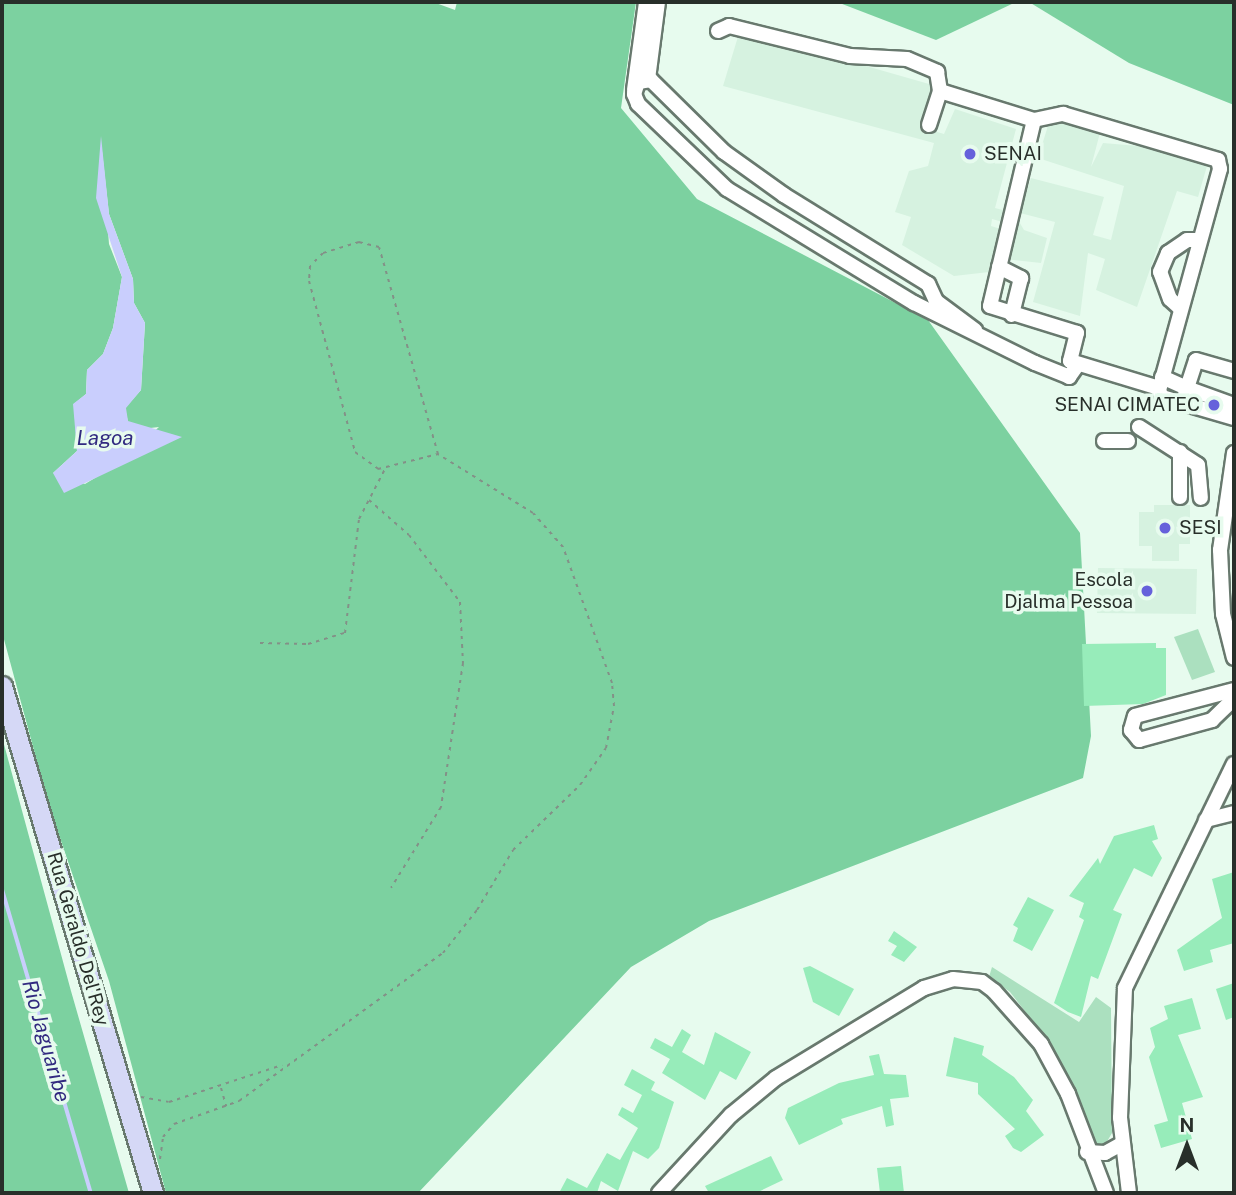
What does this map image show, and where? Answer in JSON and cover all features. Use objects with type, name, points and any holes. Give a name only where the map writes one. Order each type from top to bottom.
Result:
[{"type":"main road","name":"Rua Geraldo Del'Rey","points":[[2,686],[153,1193]]},
{"type":"street","points":[[646,2],[634,94],[679,148],[727,190],[914,303],[1069,377],[1078,363]]},
{"type":"street","points":[[648,79],[659,2]]},
{"type":"street","points":[[718,31],[729,26],[850,55],[907,59],[937,72],[940,92],[929,125]]},
{"type":"street","points":[[634,94],[638,82],[648,79]]},
{"type":"street","points":[[648,79],[724,152],[923,281],[936,301],[975,330]]},
{"type":"street","points":[[940,92],[1034,120],[1063,114],[1213,156],[1220,169],[1161,382],[1162,397],[1234,418]]},
{"type":"street","points":[[1034,120],[990,306],[1077,333],[1069,356],[1078,363],[1187,388],[1234,405]]},
{"type":"street","points":[[1180,308],[1170,299],[1160,272],[1168,254],[1187,240],[1199,240]]},
{"type":"street","points":[[999,267],[1021,278],[1012,315]]},
{"type":"street","points":[[1182,403],[1196,360],[1234,371]]},
{"type":"street","points":[[1139,427],[1180,452],[1200,469],[1201,498]]},
{"type":"street","points":[[1104,441],[1128,441]]},
{"type":"street","points":[[1180,452],[1180,497]]},
{"type":"street","points":[[1234,453],[1220,550],[1223,614],[1234,658]]},
{"type":"street","points":[[1234,690],[1135,716],[1131,730],[1139,740],[1201,723],[1234,699]]},
{"type":"street","points":[[1129,1193],[1121,1144],[1120,1038],[1125,988],[1234,764]]},
{"type":"street","points":[[1206,820],[1234,813]]},
{"type":"street","points":[[659,1193],[731,1115],[776,1078],[924,988],[953,979],[988,986],[1028,1027],[1058,1072],[1087,1152],[1106,1193]]},
{"type":"street","points":[[1087,1152],[1105,1153],[1121,1144]]},
{"type":"path","points":[[159,1167],[167,1130],[226,1107],[443,953],[477,910],[513,849],[594,767],[612,728],[612,683],[563,547],[533,513],[438,454],[383,251],[366,242],[332,249],[315,258],[309,281],[355,452],[370,467],[385,468],[438,454]]},
{"type":"path","points":[[260,643],[308,644],[345,633],[349,567],[359,519],[385,468]]},
{"type":"path","points":[[369,500],[409,535],[460,602],[463,651],[441,807],[391,888]]},
{"type":"path","points":[[119,1080],[157,1103],[220,1087],[287,1064]]},
{"type":"path","points":[[220,1087],[226,1107]]},
{"type":"shaded area","name":"SENAI","points":[[740,30],[936,86],[923,126],[934,131],[944,134],[955,109],[1016,129],[995,208],[1014,213],[1024,230],[1047,238],[1041,263],[1005,259],[1017,226],[992,219],[991,226],[1004,230],[989,272],[954,276],[902,245],[911,217],[895,212],[909,171],[928,166],[934,143],[723,86]]},
{"type":"shaded area","points":[[1051,116],[1101,129],[1091,167],[1103,143],[1138,146],[1207,166],[1198,197],[1177,191],[1137,307],[1096,290],[1105,259],[1088,253],[1080,316],[1033,302],[1055,222],[1020,213],[1031,178],[1104,197],[1093,235],[1111,240],[1124,186],[1038,158]]},
{"type":"shaded area","name":"SESI","points":[[1154,505],[1190,505],[1190,544],[1179,544],[1179,561],[1152,561],[1152,546],[1139,546],[1139,512],[1154,512]]},
{"type":"shaded area","name":"Escola Djalma Pessoa","points":[[1098,568],[1197,569],[1196,614],[1097,613]]},
{"type":"green space","points":[[2,2],[433,2],[455,10],[457,2],[636,2],[621,108],[697,199],[928,320],[1080,533],[1091,736],[1083,778],[709,921],[631,967],[418,1193],[166,1193],[109,981],[49,806],[2,632]],"holes":[[[101,142],[109,214],[133,279],[134,303],[145,323],[141,390],[125,408],[128,422],[141,429],[159,427],[118,464],[85,484],[53,473],[77,451],[74,404],[86,394],[87,370],[103,354],[113,328],[122,277],[109,244]]]},
{"type":"green space","points":[[837,2],[1016,2],[936,40]]},
{"type":"green space","points":[[1029,2],[1234,2],[1234,105],[1129,63]]},
{"type":"green space","points":[[1198,629],[1215,672],[1192,680],[1174,637]]},
{"type":"green space","points":[[2,737],[71,991],[129,1193],[2,1193]]},
{"type":"green space","points":[[992,967],[1079,1022],[1096,997],[1111,1008],[1112,1133],[1105,1145],[1096,1145],[1051,1045],[1010,992],[989,977]]},
{"type":"water","name":"Lagoa","points":[[101,136],[109,214],[133,279],[134,303],[145,323],[141,390],[126,408],[128,421],[182,437],[64,493],[53,473],[77,451],[73,404],[86,394],[87,370],[103,354],[113,328],[122,277],[96,198]]},
{"type":"building","points":[[1156,643],[1156,648],[1166,648],[1166,695],[1143,704],[1084,706],[1082,644]]},
{"type":"building","points":[[1154,825],[1158,839],[1152,841],[1162,858],[1152,877],[1134,868],[1113,910],[1122,914],[1098,979],[1091,976],[1081,1017],[1068,1012],[1054,1003],[1084,920],[1079,917],[1084,903],[1069,896],[1098,858],[1100,864],[1114,836]]},
{"type":"building","points":[[1234,872],[1234,943],[1210,950],[1213,962],[1184,971],[1177,950],[1222,918],[1212,879]]},
{"type":"building","points":[[1028,897],[1054,910],[1032,951],[1013,941],[1018,928],[1013,925]]},
{"type":"building","points":[[894,931],[917,947],[904,962],[891,955],[897,946],[888,941]]},
{"type":"building","points":[[810,966],[854,989],[839,1016],[813,1002],[803,968]]},
{"type":"building","points":[[1234,983],[1234,1017],[1226,1020],[1216,989]]},
{"type":"building","points":[[1192,998],[1201,1029],[1178,1035],[1203,1097],[1182,1103],[1192,1139],[1161,1148],[1154,1125],[1168,1121],[1149,1057],[1155,1047],[1150,1028],[1168,1019],[1164,1006]]},
{"type":"building","points":[[682,1029],[691,1035],[682,1052],[704,1065],[715,1032],[751,1052],[736,1080],[720,1071],[705,1100],[662,1073],[670,1059],[650,1048],[655,1038],[672,1047]]},
{"type":"building","points":[[954,1037],[984,1046],[982,1055],[1014,1077],[1033,1100],[1026,1111],[1044,1135],[1021,1152],[1013,1148],[1005,1136],[1015,1129],[978,1094],[978,1083],[946,1076]]},
{"type":"building","points":[[879,1054],[884,1074],[906,1075],[909,1097],[890,1099],[894,1125],[886,1127],[882,1106],[841,1119],[843,1124],[799,1145],[785,1118],[788,1108],[839,1083],[874,1075],[869,1056]]},
{"type":"building","points":[[632,1069],[655,1082],[651,1090],[674,1102],[659,1148],[648,1159],[633,1151],[618,1191],[601,1181],[597,1193],[559,1193],[567,1178],[587,1188],[607,1153],[620,1160],[638,1128],[618,1115],[622,1107],[633,1113],[642,1095],[624,1085]]},
{"type":"building","points":[[771,1156],[783,1180],[756,1193],[709,1193],[705,1186]]},
{"type":"building","points":[[901,1166],[904,1193],[880,1193],[877,1168]]},
{"type":"waterway","name":"Rio Jaguaribe","points":[[2,888],[91,1193]]},
{"type":"place","name":"SENAI","points":[[970,154]]},
{"type":"place","name":"SENAI CIMATEC","points":[[1214,405]]},
{"type":"place","name":"SESI","points":[[1165,528]]},
{"type":"place","name":"Escola Djalma Pessoa","points":[[1147,591]]}]
